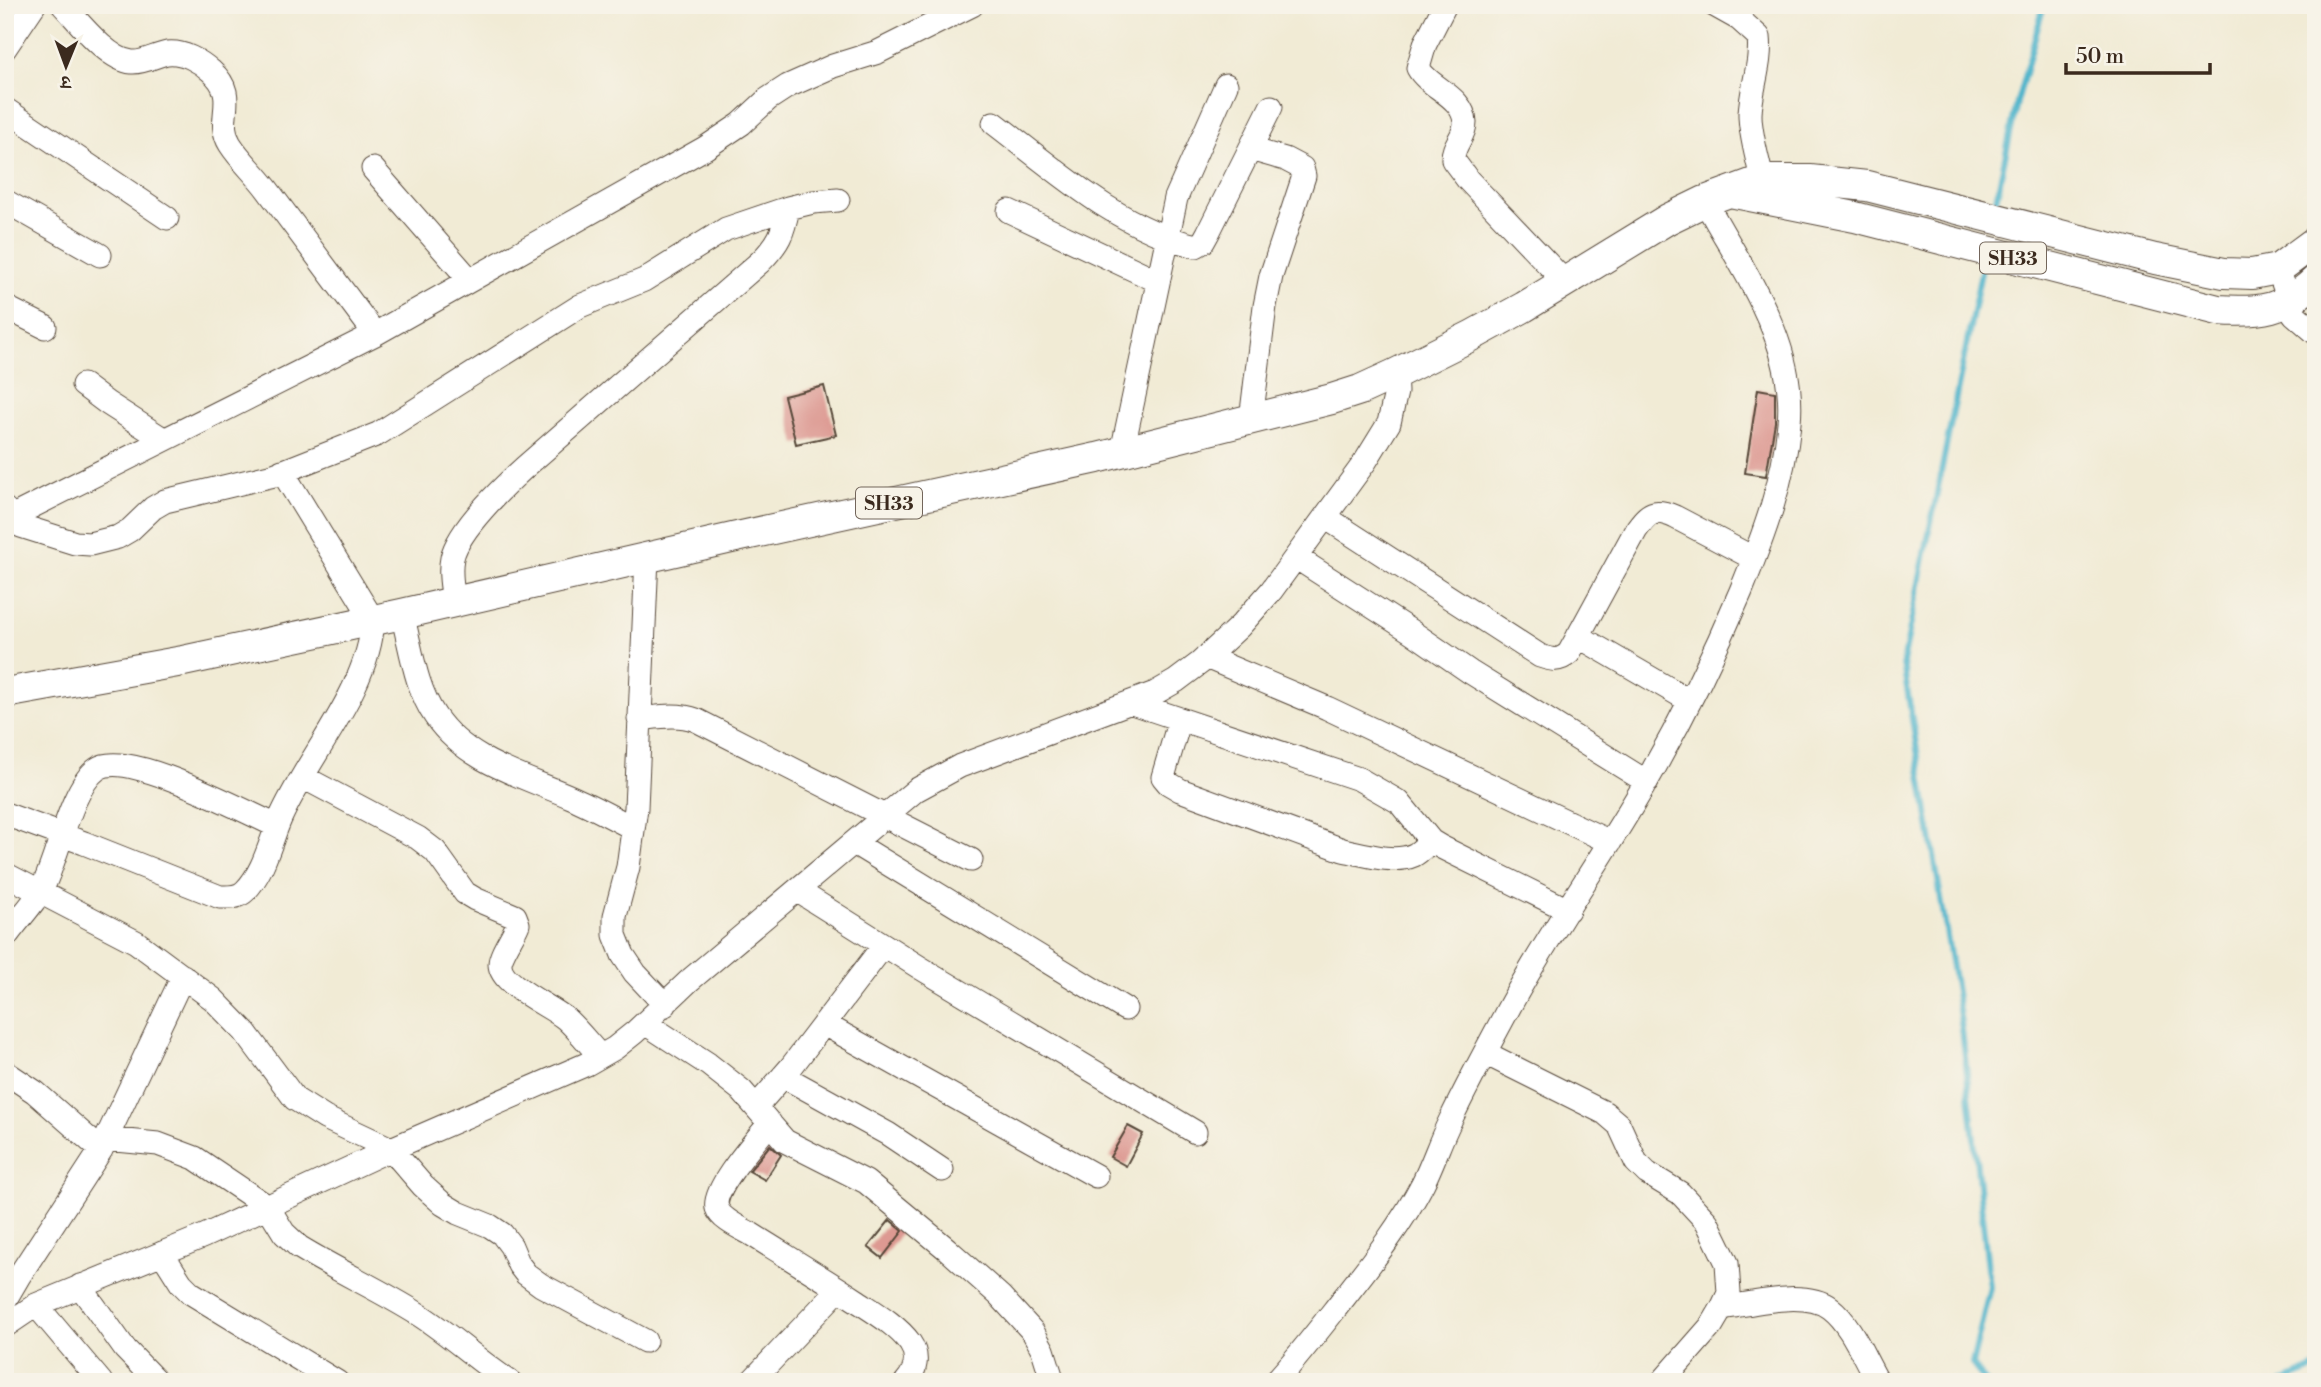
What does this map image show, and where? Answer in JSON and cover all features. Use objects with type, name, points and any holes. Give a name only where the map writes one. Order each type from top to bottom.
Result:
[{"type":"main road","name":"SH33","points":[[6,696],[402,614],[1122,452],[1341,396],[1395,374],[1493,324],[1668,219],[1717,196],[1762,180],[1810,180],[1867,186],[2224,273],[2252,274],[2278,269],[2316,241]]},
{"type":"main road","name":"SH33","points":[[1717,196],[1855,216],[2218,310],[2245,312],[2268,309],[2290,302],[2316,280]]},
{"type":"street","points":[[5,48],[34,5]]},
{"type":"street","points":[[63,5],[106,50],[119,58],[132,62],[167,53],[180,53],[208,69],[223,82],[228,141],[375,334]]},
{"type":"street","points":[[838,200],[788,208],[726,229],[645,280],[580,306],[378,434],[253,481],[165,501],[118,537],[90,544],[75,543],[21,526],[7,515],[375,334],[705,148],[741,124],[768,99],[788,86],[822,70],[878,52],[972,5]]},
{"type":"street","points":[[1445,5],[1425,44],[1418,68],[1423,77],[1436,85],[1463,112],[1465,125],[1455,146],[1453,160],[1468,180],[1565,282]]},
{"type":"street","points":[[1714,5],[1739,19],[1759,37],[1760,51],[1750,117],[1762,180]]},
{"type":"street","points":[[1122,452],[1176,198],[1226,85]]},
{"type":"street","points":[[994,122],[1088,195],[1167,239],[1196,246],[1203,242],[1271,107]]},
{"type":"street","points":[[5,109],[167,218]]},
{"type":"street","points":[[1250,149],[1295,163],[1302,168],[1304,176],[1271,276],[1251,420]]},
{"type":"street","points":[[373,169],[469,279]]},
{"type":"street","points":[[1275,1382],[1375,1257],[1411,1205],[1448,1124],[1518,991],[1647,782],[1690,701],[1724,630],[1774,502],[1789,424],[1787,376],[1781,350],[1717,196]]},
{"type":"street","points":[[5,201],[100,255]]},
{"type":"street","points":[[454,602],[450,572],[453,555],[463,536],[492,499],[525,467],[760,262],[783,234],[788,208]]},
{"type":"street","points":[[1009,211],[1157,281]]},
{"type":"street","points":[[2278,269],[2294,314],[2316,333]]},
{"type":"street","points":[[5,307],[45,327]]},
{"type":"street","points":[[5,1326],[36,1305],[268,1207],[615,1048],[691,980],[916,790],[960,766],[1132,703],[1176,681],[1206,657],[1258,607],[1297,558],[1365,462],[1389,423],[1396,392],[1395,374]]},
{"type":"street","points":[[83,385],[163,439]]},
{"type":"street","points":[[5,814],[220,897],[233,897],[244,892],[303,776],[354,685],[372,640],[373,620],[282,471]]},
{"type":"street","points":[[1325,517],[1541,656],[1562,659],[1569,653],[1636,530],[1645,517],[1653,512],[1663,512],[1675,517],[1753,558]]},
{"type":"street","points":[[647,557],[634,828],[628,867],[615,916],[615,935],[623,955],[635,973],[665,1005]]},
{"type":"street","points":[[1297,558],[1470,672],[1647,782]]},
{"type":"street","points":[[402,614],[424,694],[434,715],[449,734],[487,761],[572,797],[634,828]]},
{"type":"street","points":[[1578,636],[1690,701]]},
{"type":"street","points":[[1206,657],[1327,708],[1610,842]]},
{"type":"street","points":[[1132,703],[1359,779],[1399,802],[1431,841],[1568,910]]},
{"type":"street","points":[[639,719],[687,716],[971,860]]},
{"type":"street","points":[[1180,719],[1163,777],[1180,790],[1343,850],[1396,858],[1414,855],[1431,841]]},
{"type":"street","points":[[5,938],[40,892],[79,793],[97,768],[123,765],[171,778],[278,826]]},
{"type":"street","points":[[303,776],[418,838],[435,851],[466,893],[475,900],[515,916],[518,924],[514,938],[502,956],[502,974],[566,1020],[600,1056]]},
{"type":"street","points":[[854,843],[1125,1009]]},
{"type":"street","points":[[5,874],[136,942],[183,976],[228,1012],[295,1099],[325,1118],[391,1149],[443,1204],[502,1234],[526,1274],[541,1285],[645,1341]]},
{"type":"street","points":[[798,891],[1195,1132]]},
{"type":"street","points":[[884,945],[783,1076],[717,1199],[717,1207],[722,1215],[739,1227],[876,1312],[910,1343],[916,1367],[906,1382]]},
{"type":"street","points":[[5,1300],[103,1145],[183,976]]},
{"type":"street","points":[[645,1023],[726,1077],[785,1141],[866,1182],[920,1225],[1000,1296],[1033,1332],[1044,1350],[1053,1382]]},
{"type":"street","points":[[824,1024],[1096,1176]]},
{"type":"street","points":[[1485,1053],[1605,1113],[1619,1125],[1636,1162],[1647,1173],[1680,1193],[1707,1222],[1727,1263],[1729,1293],[1712,1325],[1662,1382]]},
{"type":"street","points":[[5,1072],[103,1145],[158,1144],[213,1168],[268,1207],[284,1233],[299,1247],[414,1311],[510,1382]]},
{"type":"street","points":[[783,1076],[888,1134],[942,1170]]},
{"type":"street","points":[[162,1253],[181,1283],[191,1293],[337,1382]]},
{"type":"street","points":[[80,1286],[125,1349],[157,1382]]},
{"type":"street","points":[[751,1382],[839,1289]]},
{"type":"street","points":[[1723,1308],[1790,1299],[1817,1301],[1840,1318],[1878,1382]]},
{"type":"street","points":[[36,1305],[101,1382]]},
{"type":"building","points":[[824,386],[836,435],[796,444],[784,396]]},
{"type":"building","points":[[1758,389],[1775,392],[1775,422],[1766,476],[1745,473]]},
{"type":"building","points":[[1128,1126],[1143,1134],[1126,1166],[1110,1157]]},
{"type":"building","points":[[770,1145],[781,1155],[765,1180],[749,1171]]},
{"type":"building","points":[[890,1220],[903,1231],[882,1258],[868,1247]]},
{"type":"waterway","points":[[1994,209],[2017,102],[2044,5]]},
{"type":"waterway","points":[[1984,257],[1903,663],[1962,1029],[1990,1287],[1972,1364],[1986,1382]]},
{"type":"waterway","points":[[2283,1382],[2316,1367]]}]
